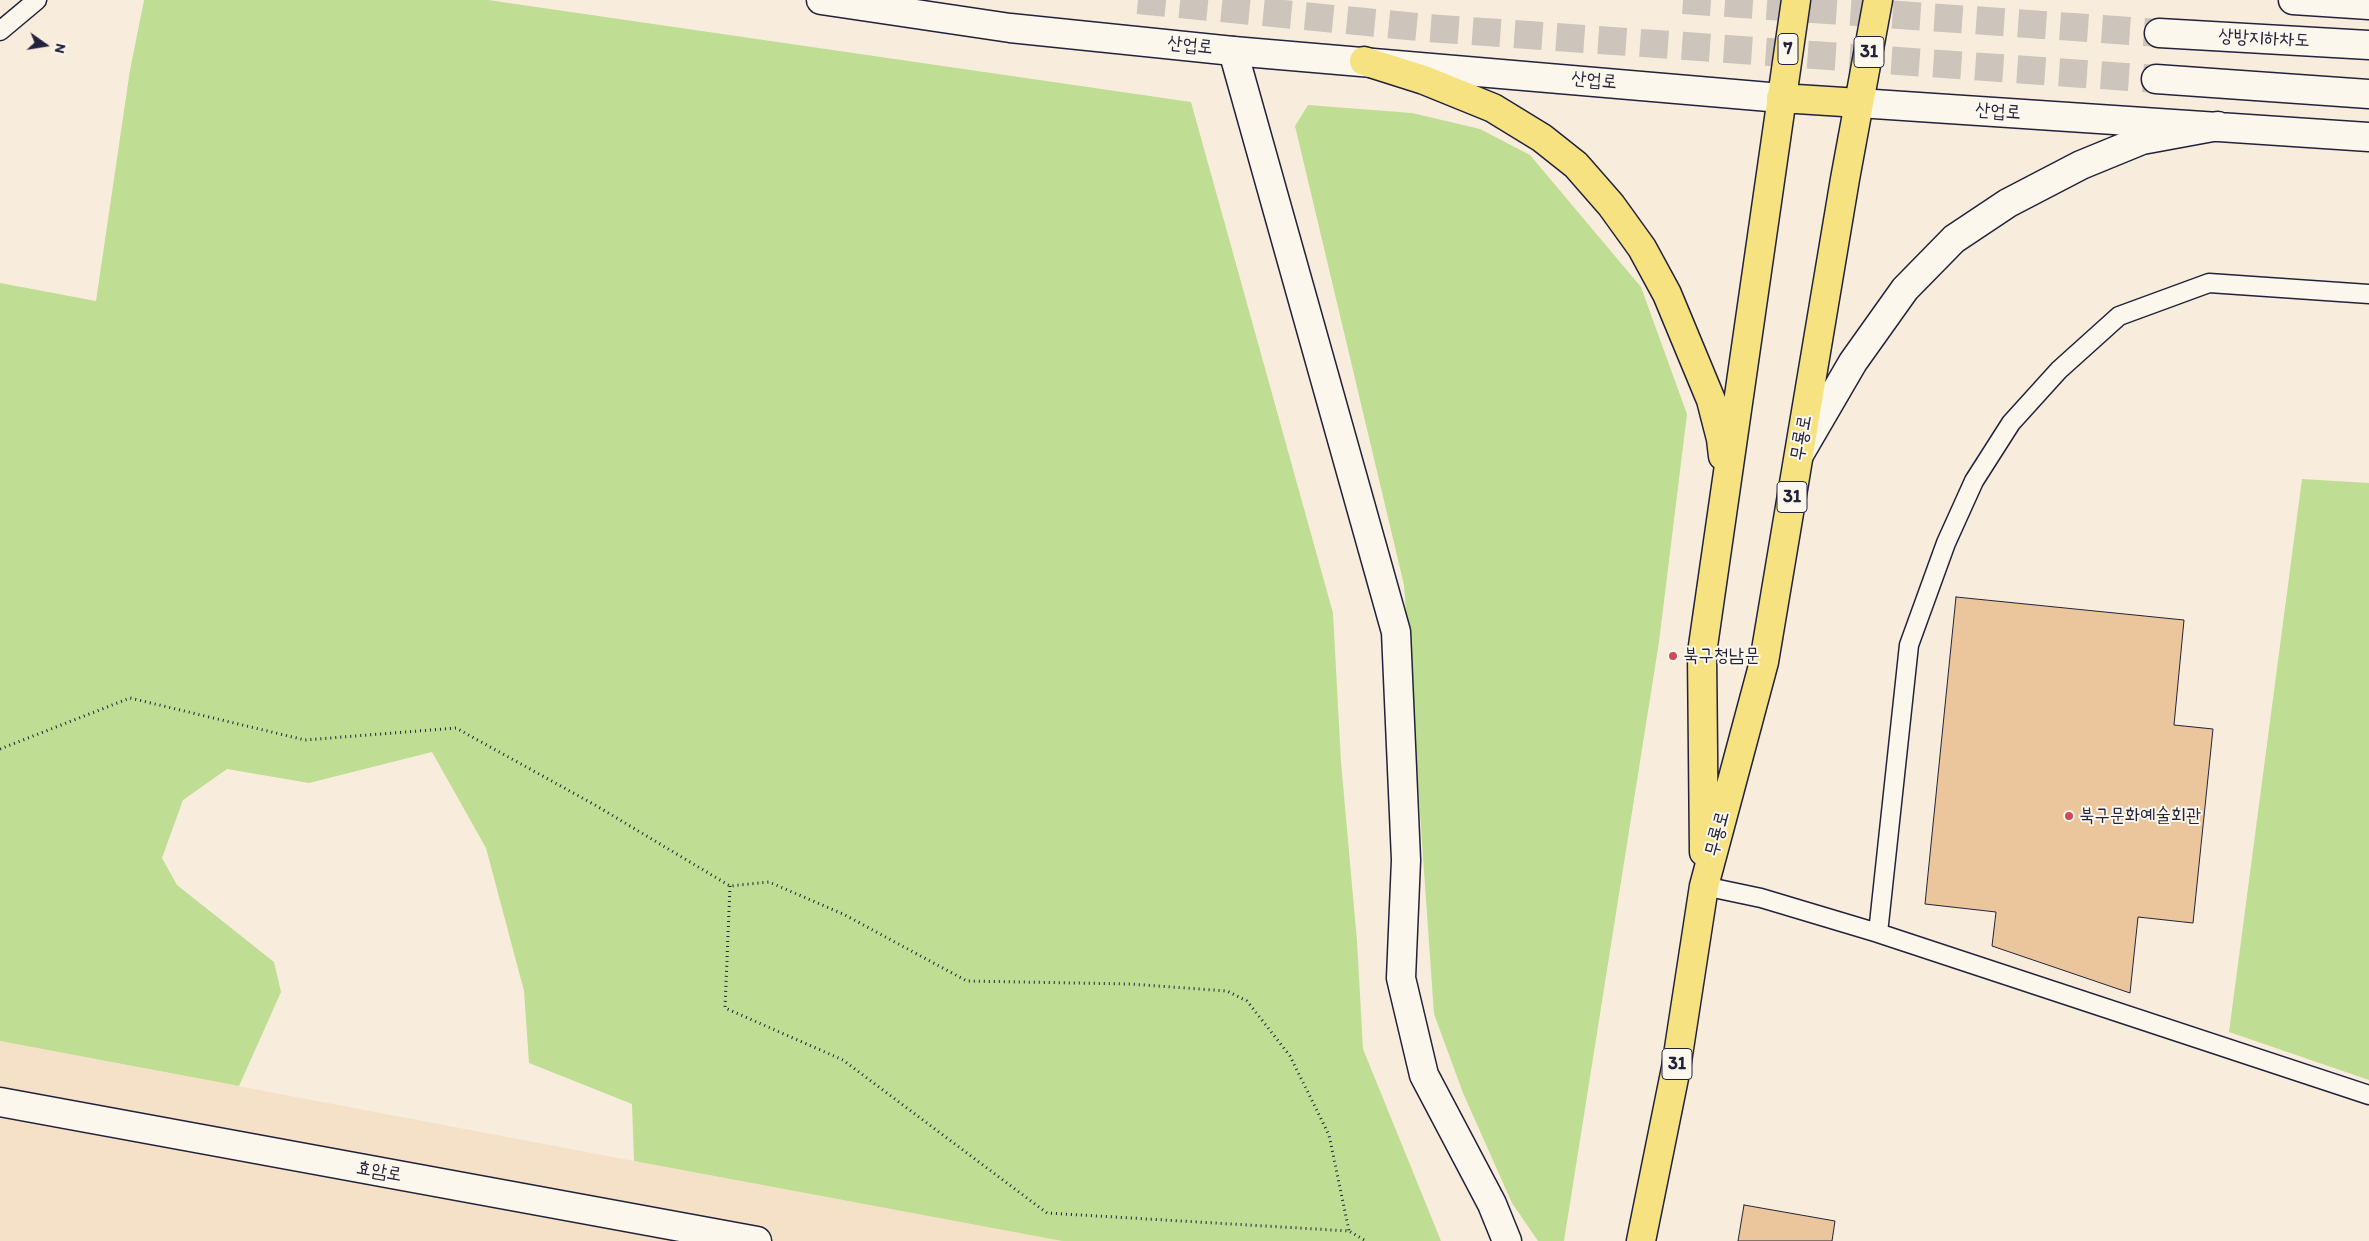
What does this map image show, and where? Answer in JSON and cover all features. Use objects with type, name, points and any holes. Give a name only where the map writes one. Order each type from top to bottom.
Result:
[{"type":"main road","name":"산업로","points":[[821,0],[1010,28],[1233,50],[1781,98],[2369,137]]},
{"type":"main road","name":"7","points":[[1781,98],[1796,0]]},
{"type":"main road","name":"31","points":[[1859,103],[1878,0]]},
{"type":"main road","points":[[2293,0],[2369,5]]},
{"type":"main road","name":"상방지하차도","points":[[2159,33],[2369,45]]},
{"type":"main road","points":[[1233,50],[1396,632],[1406,860],[1401,978],[1424,1075],[1492,1204],[1507,1241]]},
{"type":"main road","points":[[1364,61],[1424,80],[1493,108],[1542,138],[1576,165],[1611,205],[1642,248],[1667,294],[1711,400],[1721,439],[1726,484]]},
{"type":"main road","points":[[2156,79],[2369,94]]},
{"type":"main road","name":"무룡로","points":[[1704,886],[1702,653],[1781,98]]},
{"type":"main road","name":"무룡로","points":[[1641,1241],[1676,1068],[1704,886],[1764,662],[1859,103]]},
{"type":"main road","points":[[1799,454],[1853,362],[1905,289],[1954,239],[2008,203],[2081,165],[2142,140],[2218,126]]},
{"type":"main road","name":"효암로","points":[[0,1102],[758,1241]]},
{"type":"lane","points":[[0,31],[37,0]]},
{"type":"lane","points":[[1878,933],[1909,645],[1946,543],[1974,481],[2011,423],[2059,370],[2119,316],[2209,284],[2369,294]]},
{"type":"lane","points":[[1704,886],[1761,898],[1878,933],[2369,1095]]},
{"type":"path","points":[[0,749],[130,698],[305,740],[456,728],[595,806],[730,886],[769,882],[844,914],[967,981],[1130,984],[1227,990],[1246,1001],[1290,1056],[1329,1135],[1349,1231]]},
{"type":"path","points":[[730,886],[725,1008],[843,1060],[1047,1213],[1349,1231],[1366,1241]]},
{"type":"shaded area","points":[[0,1041],[634,1161],[1062,1241],[0,1241]]},
{"type":"green space","points":[[144,0],[488,0],[1191,102],[1333,613],[1341,762],[1357,941],[1363,1049],[1441,1241],[1062,1241],[634,1161],[632,1104],[529,1063],[524,991],[486,848],[432,752],[309,783],[227,769],[183,800],[162,858],[177,885],[274,962],[281,992],[239,1086],[0,1041],[0,283],[96,301],[130,70]]},
{"type":"green space","points":[[1308,105],[1412,113],[1480,129],[1530,155],[1641,287],[1687,414],[1659,642],[1564,1241],[1538,1241],[1512,1203],[1463,1093],[1434,1014],[1404,585],[1295,126]]},
{"type":"green space","points":[[2302,479],[2369,483],[2369,1080],[2229,1032]]},
{"type":"building","name":"북구문화예술회관","points":[[1956,597],[2184,620],[2174,725],[2213,729],[2193,923],[2138,917],[2130,993],[1992,946],[1996,912],[1925,904]]},
{"type":"building","points":[[1744,1205],[1835,1221],[1832,1241],[1738,1241]]},
{"type":"tunnel","points":[[1138,0],[1428,28],[2156,79]]},
{"type":"tunnel","points":[[1683,0],[2159,33]]},
{"type":"place","name":"북구청남문","points":[[1673,656]]},
{"type":"place","name":"북구문화예술회관","points":[[2069,816]]}]
